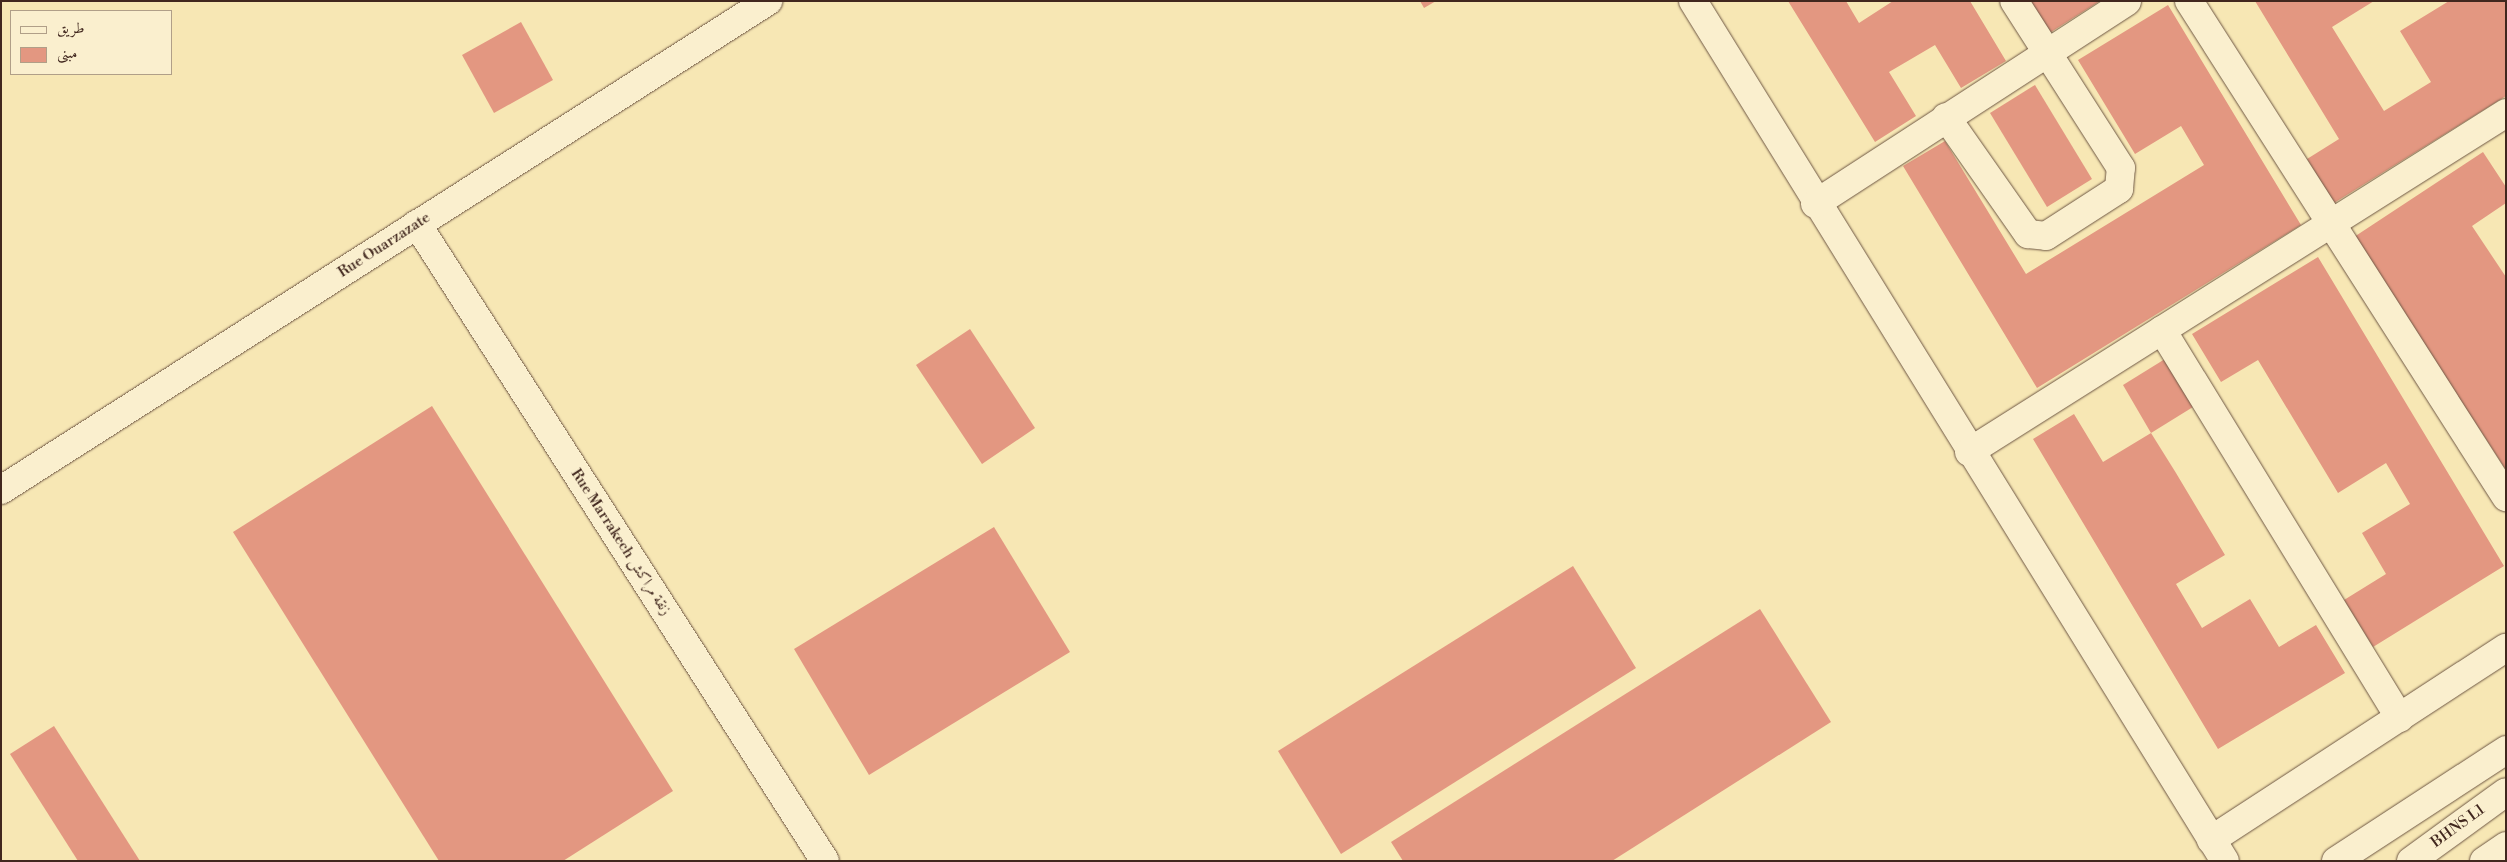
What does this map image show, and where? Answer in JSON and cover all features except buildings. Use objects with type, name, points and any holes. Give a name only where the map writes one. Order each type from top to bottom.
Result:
[{"type":"street","name":"Rue Ouarzazate","points":[[1,490],[768,1]]},
{"type":"street","points":[[1693,1],[1815,204],[2218,850],[2400,718],[2506,648]]},
{"type":"street","points":[[1946,116],[2028,234],[2046,236],[2119,189],[2121,168],[2014,1]]},
{"type":"street","points":[[1815,204],[1946,116],[2127,1]]},
{"type":"street","points":[[2189,1],[2506,497]]},
{"type":"street","points":[[1969,452],[2332,223],[2502,124]]},
{"type":"street","name":"Rue Marrakech زنقة مراكش","points":[[417,224],[825,861]]},
{"type":"street","points":[[2162,330],[2400,718]]},
{"type":"street","points":[[2336,861],[2506,750]]},
{"type":"street","name":"BHNS L1","points":[[2411,861],[2506,792]]},
{"type":"street","name":"BHNS L1","points":[[2432,861],[2506,807]]}]
